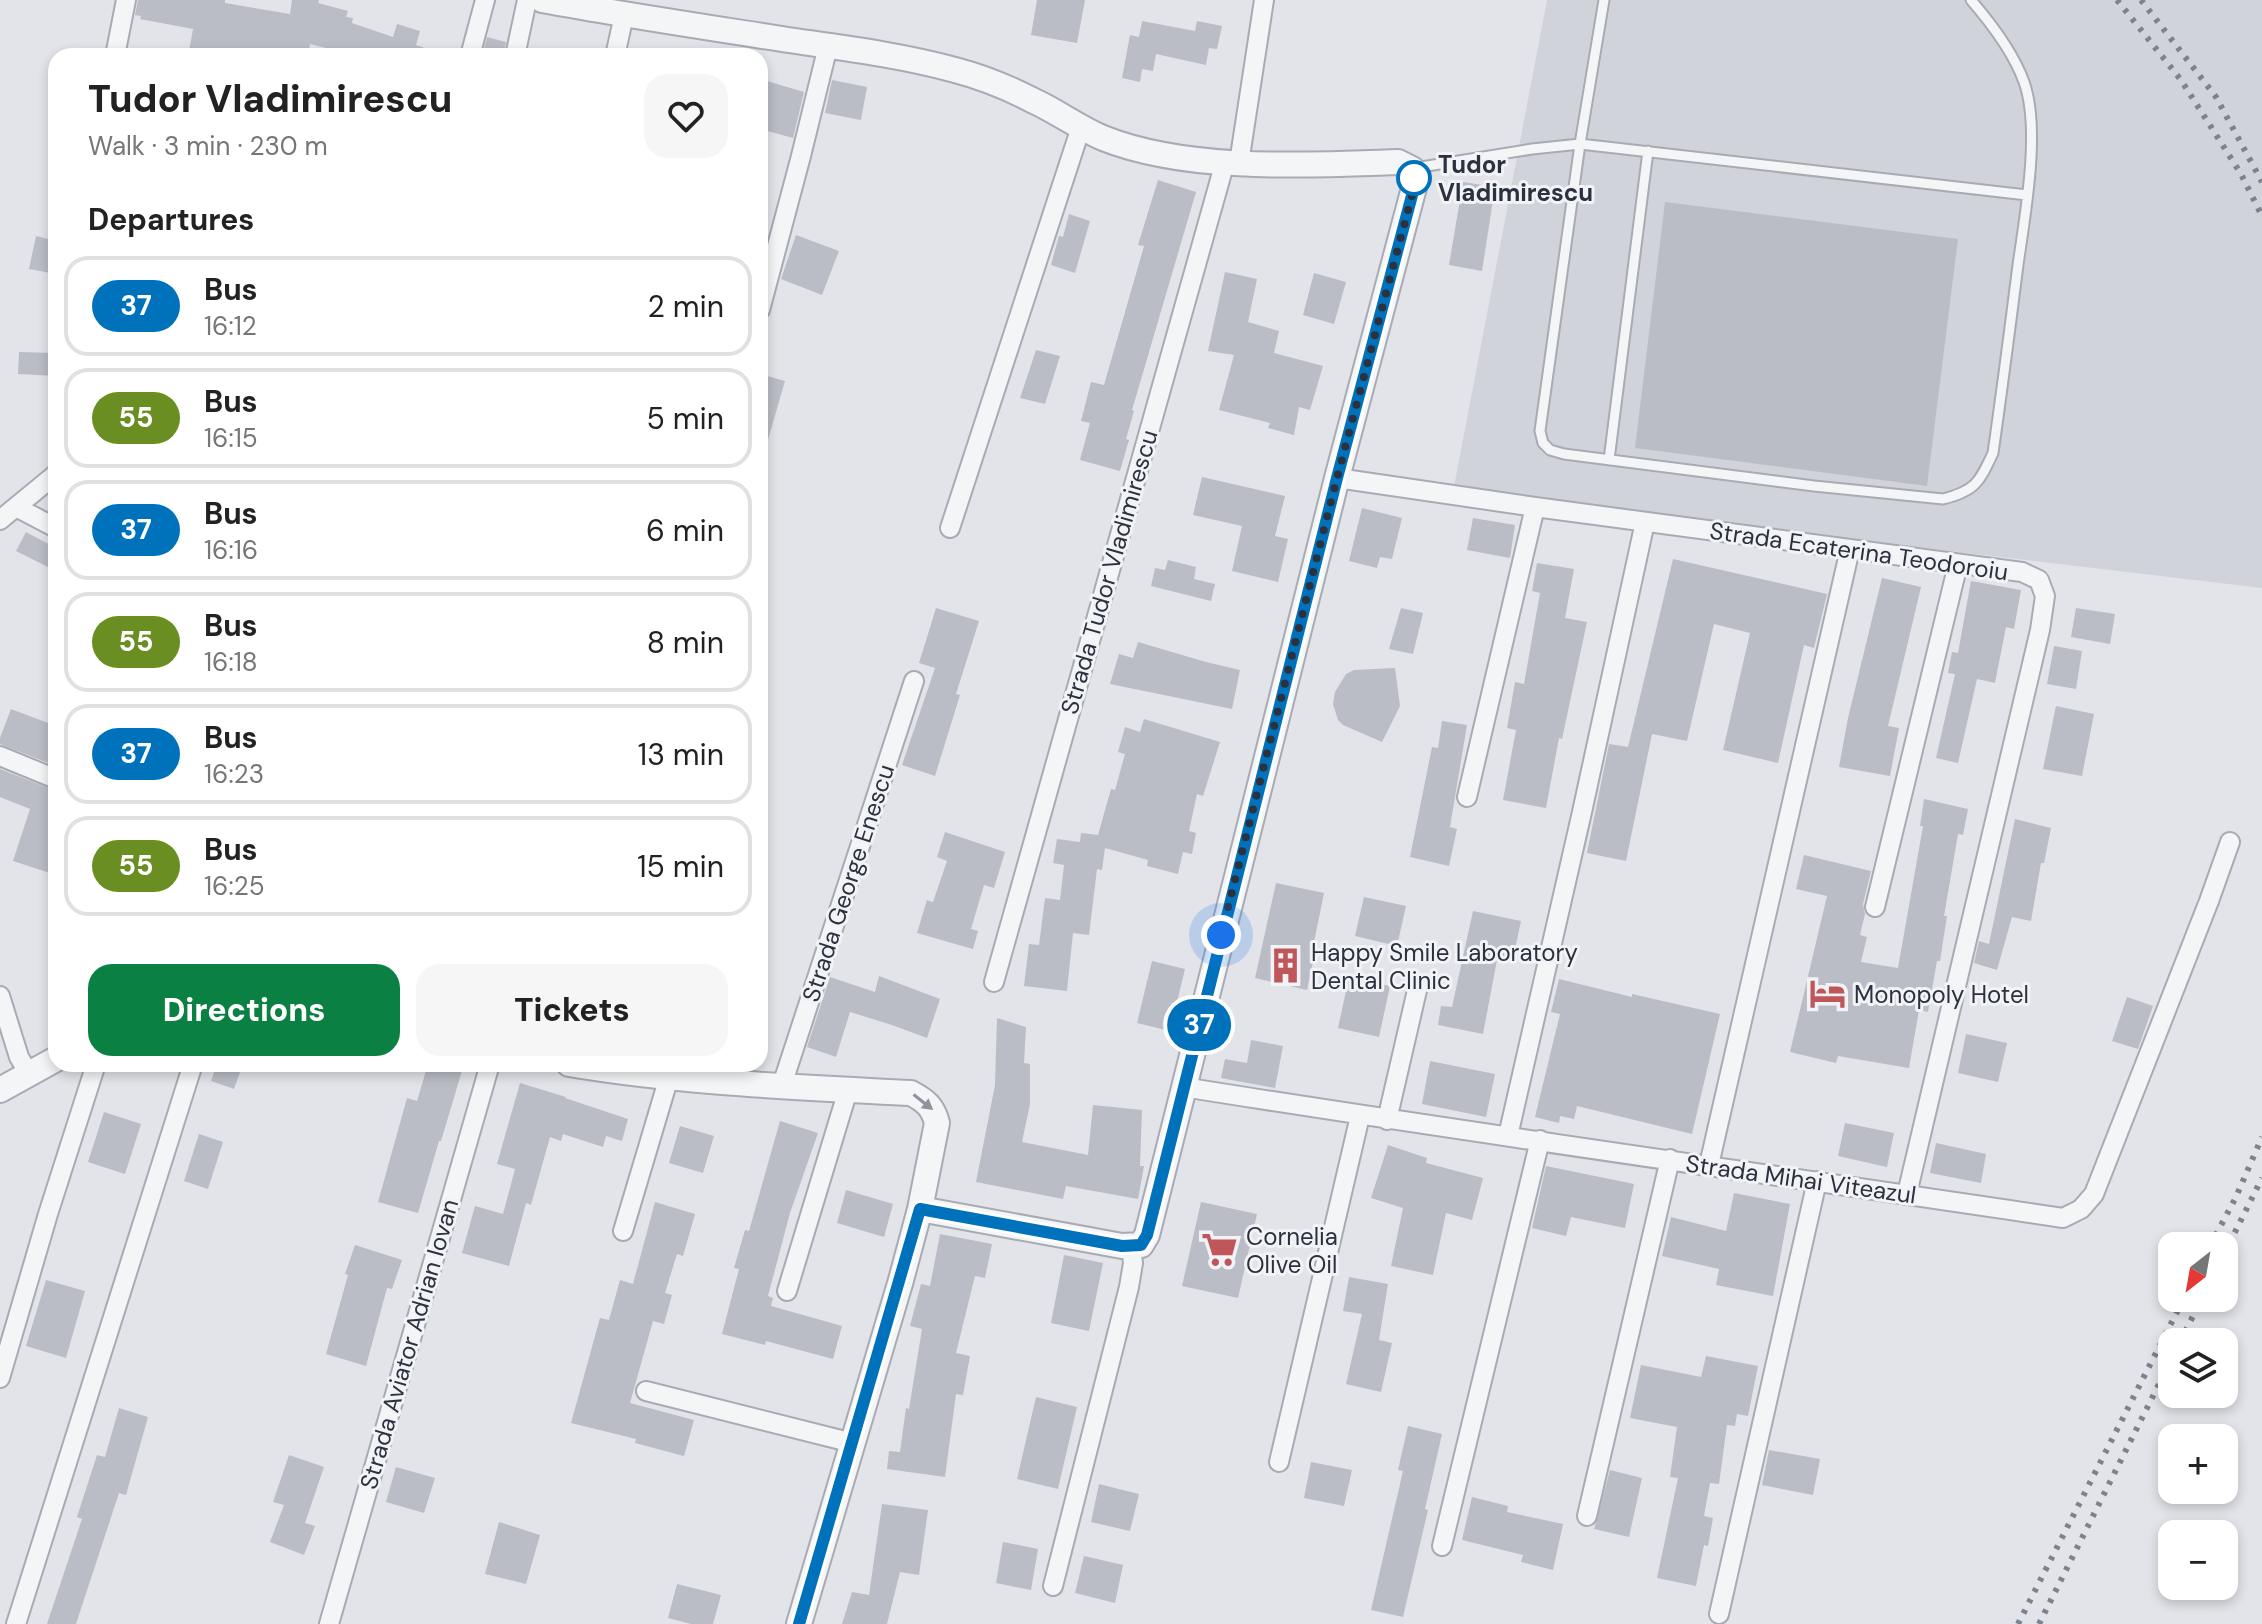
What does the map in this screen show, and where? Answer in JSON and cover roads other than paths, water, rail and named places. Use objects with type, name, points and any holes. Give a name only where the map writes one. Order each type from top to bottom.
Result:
[{"type":"street","points":[[117,48],[126,0]]},
{"type":"street","points":[[472,48],[485,0]]},
{"type":"street","points":[[517,48],[527,0]]},
{"type":"street","points":[[542,0],[904,58],[957,70],[1036,101],[1104,139],[1138,149],[1232,162],[1296,165],[1398,162],[1412,169],[1415,184],[1337,478],[1151,1225],[1141,1245],[1131,1247],[920,1209]]},
{"type":"street","name":"Strada Tudor Vladimirescu","points":[[994,982],[1232,162],[1264,0]]},
{"type":"street","points":[[617,48],[624,15]]},
{"type":"street","points":[[768,280],[828,46]]},
{"type":"street","points":[[950,528],[1081,127]]},
{"type":"street","name":"Strada Ecaterina Teodoroiu","points":[[1337,478],[2022,572],[2039,580],[2045,596],[2037,645],[1907,1194]]},
{"type":"street","points":[[0,520],[48,481]]},
{"type":"street","points":[[16,507],[48,524]]},
{"type":"street","points":[[1467,797],[1535,507]]},
{"type":"street","points":[[1508,1136],[1645,522]]},
{"type":"street","points":[[1709,1165],[1850,549]]},
{"type":"street","points":[[1875,907],[1958,564]]},
{"type":"street","name":"Strada George Enescu","points":[[782,1085],[914,681]]},
{"type":"street","points":[[0,756],[48,776]]},
{"type":"street","name":"Strada Mihai Viteazul","points":[[1183,1087],[1360,1116],[2063,1218],[2081,1209],[2094,1194],[2230,842]]},
{"type":"street","points":[[1387,1120],[1418,986]]},
{"type":"street","points":[[0,996],[19,1057],[29,1074]]},
{"type":"street","points":[[0,1090],[48,1063]]},
{"type":"street","points":[[0,1378],[93,1072]]},
{"type":"street","points":[[16,1624],[190,1072]]},
{"type":"street","name":"Strada Aviator Adrian Iovan","points":[[329,1624],[488,1072]]},
{"type":"street","points":[[632,1072],[911,1093],[934,1109],[937,1123],[920,1209],[799,1624]]},
{"type":"street","points":[[623,1231],[669,1077]]},
{"type":"street","points":[[787,1291],[848,1090]]},
{"type":"street","points":[[1279,1462],[1360,1116]]},
{"type":"street","points":[[1442,1546],[1540,1140]]},
{"type":"street","points":[[1587,1516],[1670,1159]]},
{"type":"street","points":[[1719,1614],[1817,1181]]},
{"type":"street","points":[[1053,1586],[1129,1287],[1133,1263],[1131,1247]]},
{"type":"street","points":[[646,1391],[853,1443]]},
{"type":"lane","points":[[1604,0],[1580,144],[1540,431],[1543,443],[1550,450],[1609,460],[1943,499],[1965,493],[1982,477],[1993,453],[2031,148],[2024,82],[1994,26],[1971,0]]},
{"type":"lane","points":[[1412,169],[1580,144],[2027,195]]},
{"type":"lane","points":[[1609,460],[1648,151]]},
{"type":"railway","points":[[2117,0],[2181,80],[2241,174],[2262,216]]},
{"type":"railway","points":[[2141,0],[2216,97],[2262,182]]},
{"type":"railway","points":[[2217,1232],[2262,1137]]},
{"type":"railway","points":[[2235,1232],[2262,1178]]},
{"type":"railway","points":[[2018,1624],[2177,1312]]},
{"type":"railway","points":[[2187,1328],[2195,1312]]},
{"type":"railway","points":[[2039,1624],[2158,1386]]},
{"type":"place","name":"Tudor Vladimirescu","points":[[1414,178]]},
{"type":"place","name":"Happy Smile Laboratory Dental Clinic","points":[[1285,966]]},
{"type":"place","name":"Monopoly Hotel","points":[[1828,994]]},
{"type":"place","name":"Cornelia Olive Oil","points":[[1220,1250]]}]
